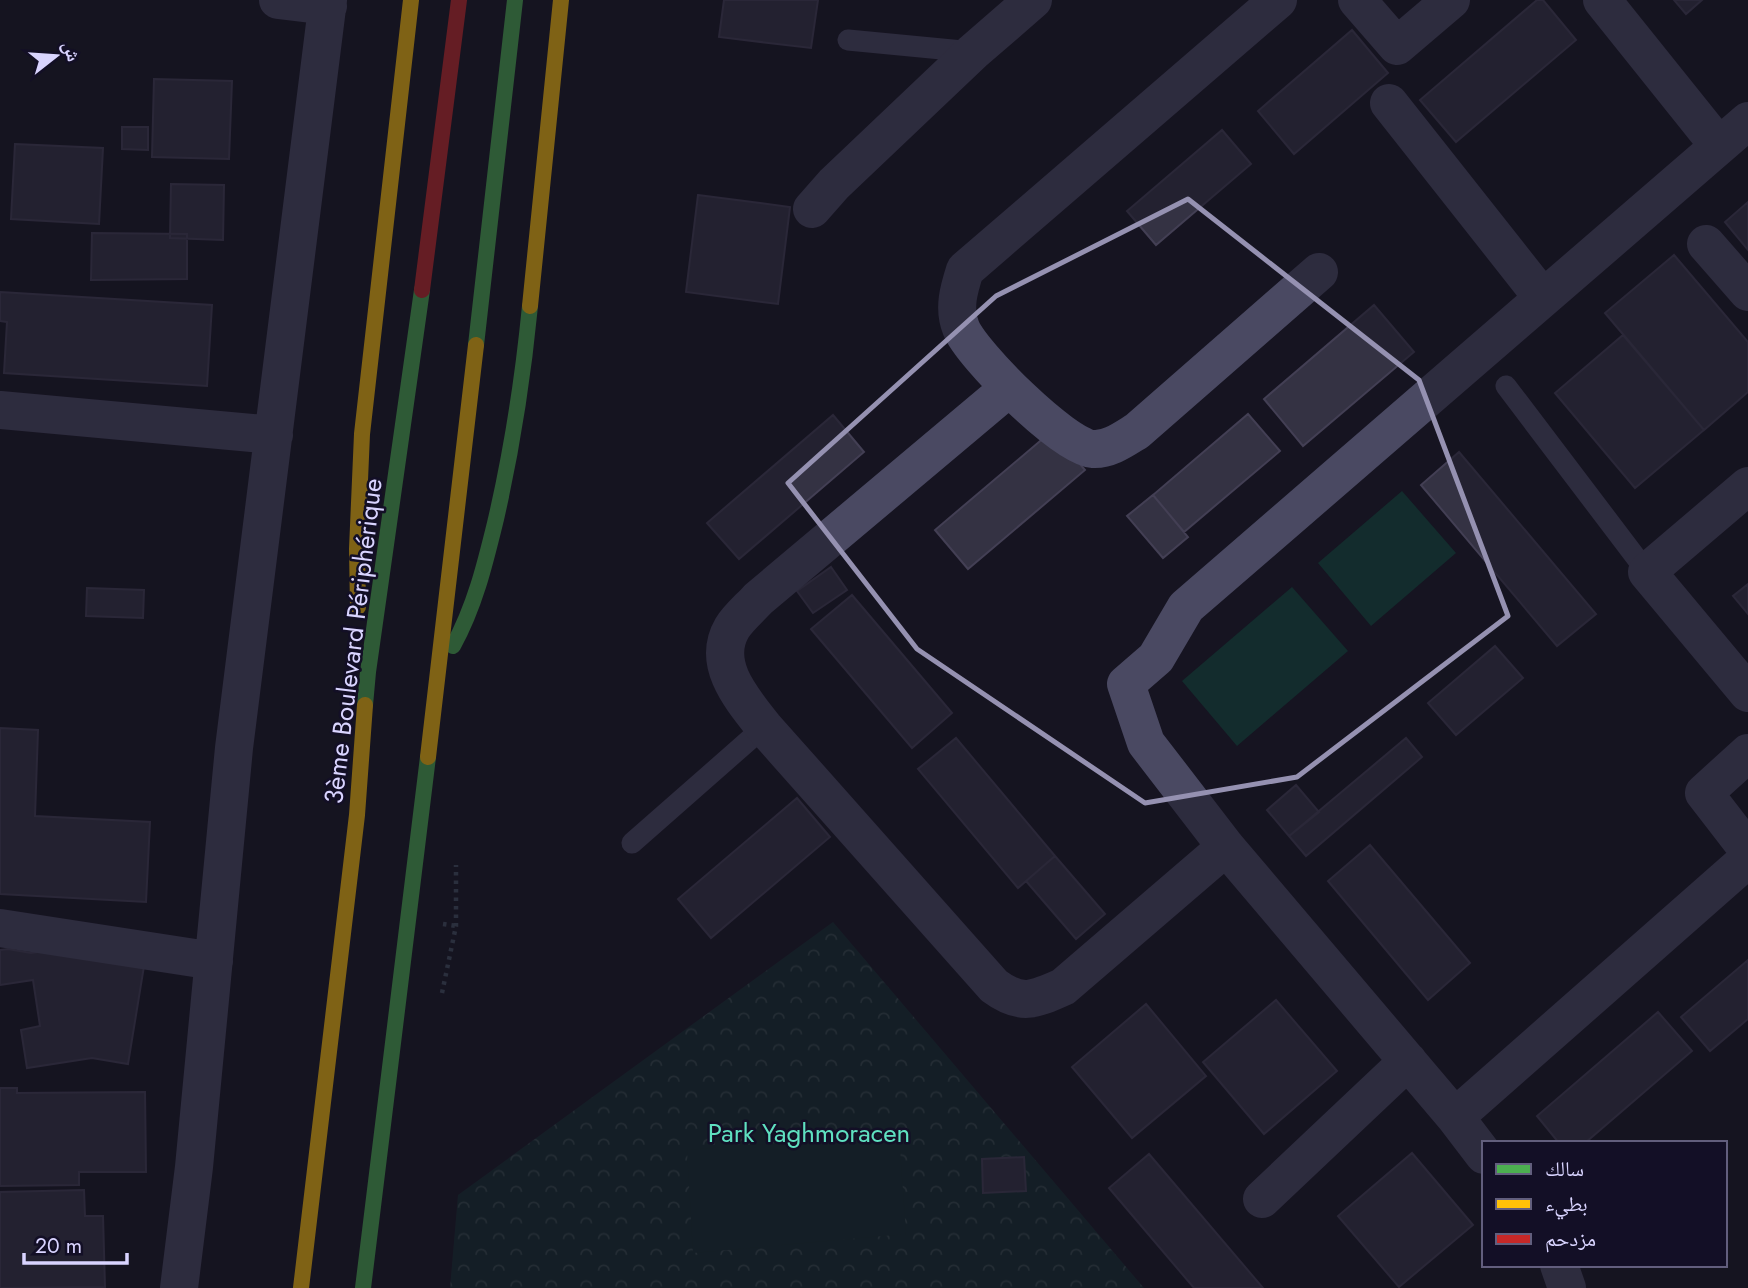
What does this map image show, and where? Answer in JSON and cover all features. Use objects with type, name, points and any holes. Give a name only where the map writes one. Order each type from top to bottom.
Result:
[{"type":"highway","points":[[368,672],[358,606],[357,550],[362,434],[411,0]]},
{"type":"highway","name":"3ème Boulevard Périphérique","points":[[301,1288],[357,815],[368,672],[459,0]]},
{"type":"highway","points":[[363,1288],[439,669],[515,0]]},
{"type":"highway","points":[[439,669],[469,616],[484,569],[522,385],[561,0]]},
{"type":"street","points":[[178,1288],[194,1167],[234,748],[328,3],[278,0]]},
{"type":"street","points":[[812,209],[834,184],[973,52],[1033,0]]},
{"type":"street","points":[[1278,0],[965,270],[958,292],[957,312],[962,330],[1009,388],[1058,431],[1081,446],[1091,449],[1117,443],[1137,432],[1319,272]]},
{"type":"street","points":[[1357,0],[1397,46],[1451,0]]},
{"type":"street","points":[[1602,0],[1719,146]]},
{"type":"street","points":[[1389,103],[1543,298]]},
{"type":"street","points":[[1482,1152],[1226,847],[1146,743],[1126,684],[1156,658],[1186,607],[1748,121]]},
{"type":"street","points":[[1706,244],[1748,292]]},
{"type":"street","points":[[1009,388],[758,599],[732,628],[724,653],[727,671],[764,727],[994,986],[1009,997],[1026,1000],[1063,987],[1226,847]]},
{"type":"street","points":[[0,410],[274,435]]},
{"type":"street","points":[[1748,486],[1647,572],[1748,693]]},
{"type":"street","points":[[1748,753],[1704,793],[1748,850]]},
{"type":"street","points":[[1455,1117],[1748,859]]},
{"type":"street","points":[[0,928],[214,961]]},
{"type":"street","points":[[1262,1199],[1408,1061]]},
{"type":"street","points":[[1560,1267],[1567,1288]]},
{"type":"lane","points":[[848,40],[973,52]]},
{"type":"lane","points":[[1506,386],[1647,572]]},
{"type":"lane","points":[[632,843],[764,727]]},
{"type":"path","points":[[442,992],[456,926],[456,865]]},
{"type":"highlighted area","points":[[1188,199],[1419,380],[1508,616],[1297,777],[1145,803],[917,649],[788,483],[996,296]]},
{"type":"green space","points":[[1402,491],[1456,553],[1371,626],[1318,563]]},
{"type":"green space","points":[[1292,587],[1348,651],[1237,746],[1182,681]]},
{"type":"green space","name":"Park Yaghmoracen","points":[[833,922],[1144,1288],[450,1288],[458,1195]]},
{"type":"green space","points":[[899,1134],[906,1234],[693,1253],[687,1150]]},
{"type":"building","points":[[724,0],[818,0],[811,48],[719,37]]},
{"type":"building","points":[[1537,0],[1543,0],[1576,40],[1456,142],[1420,100]]},
{"type":"building","points":[[1674,0],[1702,0],[1686,14]]},
{"type":"building","points":[[1352,30],[1388,73],[1294,154],[1258,111]]},
{"type":"building","points":[[154,79],[232,81],[229,159],[152,157]]},
{"type":"building","points":[[122,127],[148,127],[148,150],[122,149]]},
{"type":"building","points":[[1222,130],[1251,164],[1156,245],[1127,211]]},
{"type":"building","points":[[15,144],[103,148],[99,224],[11,219]]},
{"type":"building","points":[[171,184],[224,185],[223,240],[170,238]]},
{"type":"building","points":[[698,195],[790,207],[778,304],[686,292]]},
{"type":"building","points":[[1748,202],[1748,250],[1725,222]]},
{"type":"building","points":[[92,233],[187,234],[187,279],[91,280]]},
{"type":"building","points":[[1674,255],[1748,342],[1748,392],[1704,430],[1605,313]]},
{"type":"building","points":[[0,292],[212,305],[207,386],[4,373],[7,322],[0,321]]},
{"type":"building","points":[[1374,305],[1414,352],[1303,446],[1264,399]]},
{"type":"building","points":[[1623,335],[1704,430],[1635,488],[1555,393]]},
{"type":"building","points":[[1248,414],[1280,451],[1184,532],[1153,495]]},
{"type":"building","points":[[833,415],[864,452],[739,559],[707,523]]},
{"type":"building","points":[[1052,431],[1085,470],[968,569],[935,530]]},
{"type":"building","points":[[1459,452],[1596,614],[1557,646],[1421,485]]},
{"type":"building","points":[[1153,495],[1188,537],[1163,558],[1127,516]]},
{"type":"building","points":[[831,567],[847,590],[813,613],[797,591]]},
{"type":"building","points":[[1748,584],[1748,614],[1733,596]]},
{"type":"building","points":[[87,588],[144,590],[143,618],[86,616]]},
{"type":"building","points":[[852,595],[952,713],[912,748],[811,629]]},
{"type":"building","points":[[1495,646],[1523,678],[1456,735],[1428,703]]},
{"type":"building","points":[[0,728],[38,730],[35,816],[150,822],[146,902],[0,894]]},
{"type":"building","points":[[956,738],[1055,856],[1018,888],[918,769]]},
{"type":"building","points":[[1406,738],[1422,757],[1306,856],[1289,836]]},
{"type":"building","points":[[1296,785],[1319,812],[1289,836],[1267,810]]},
{"type":"building","points":[[797,798],[830,837],[711,938],[678,899]]},
{"type":"building","points":[[1370,845],[1470,963],[1428,1000],[1328,881]]},
{"type":"building","points":[[1055,856],[1105,914],[1076,939],[1026,881]]},
{"type":"building","points":[[93,943],[145,960],[128,1064],[92,1058],[27,1068],[21,1030],[40,1026],[33,980],[0,985],[0,950],[31,953]]},
{"type":"building","points":[[1748,960],[1748,1019],[1710,1051],[1681,1017]]},
{"type":"building","points":[[1276,1000],[1337,1071],[1264,1134],[1203,1062]]},
{"type":"building","points":[[1146,1004],[1206,1076],[1132,1138],[1072,1067]]},
{"type":"building","points":[[1658,1012],[1692,1051],[1587,1141],[1557,1141],[1537,1116]]},
{"type":"building","points":[[0,1088],[17,1088],[17,1093],[145,1092],[146,1172],[79,1172],[79,1185],[0,1186]]},
{"type":"building","points":[[1412,1153],[1473,1225],[1399,1287],[1338,1216]]},
{"type":"building","points":[[1149,1154],[1263,1288],[1194,1288],[1109,1188]]},
{"type":"building","points":[[1024,1157],[1026,1191],[983,1193],[982,1159]]},
{"type":"building","points":[[84,1190],[85,1216],[103,1216],[105,1287],[0,1288],[0,1192]]},
{"type":"traffic: fast","points":[[476,345],[515,0]]},
{"type":"traffic: fast","points":[[365,705],[422,290]]},
{"type":"traffic: fast","points":[[453,646],[473,600],[496,519],[516,413],[530,306]]},
{"type":"traffic: fast","points":[[363,1288],[428,757]]},
{"type":"traffic: slow","points":[[358,607],[357,549],[362,434],[411,0]]},
{"type":"traffic: slow","points":[[530,306],[561,0]]},
{"type":"traffic: slow","points":[[428,757],[476,345]]},
{"type":"traffic: slow","points":[[301,1288],[357,815],[365,705]]},
{"type":"traffic: jam","points":[[422,290],[459,0]]}]
